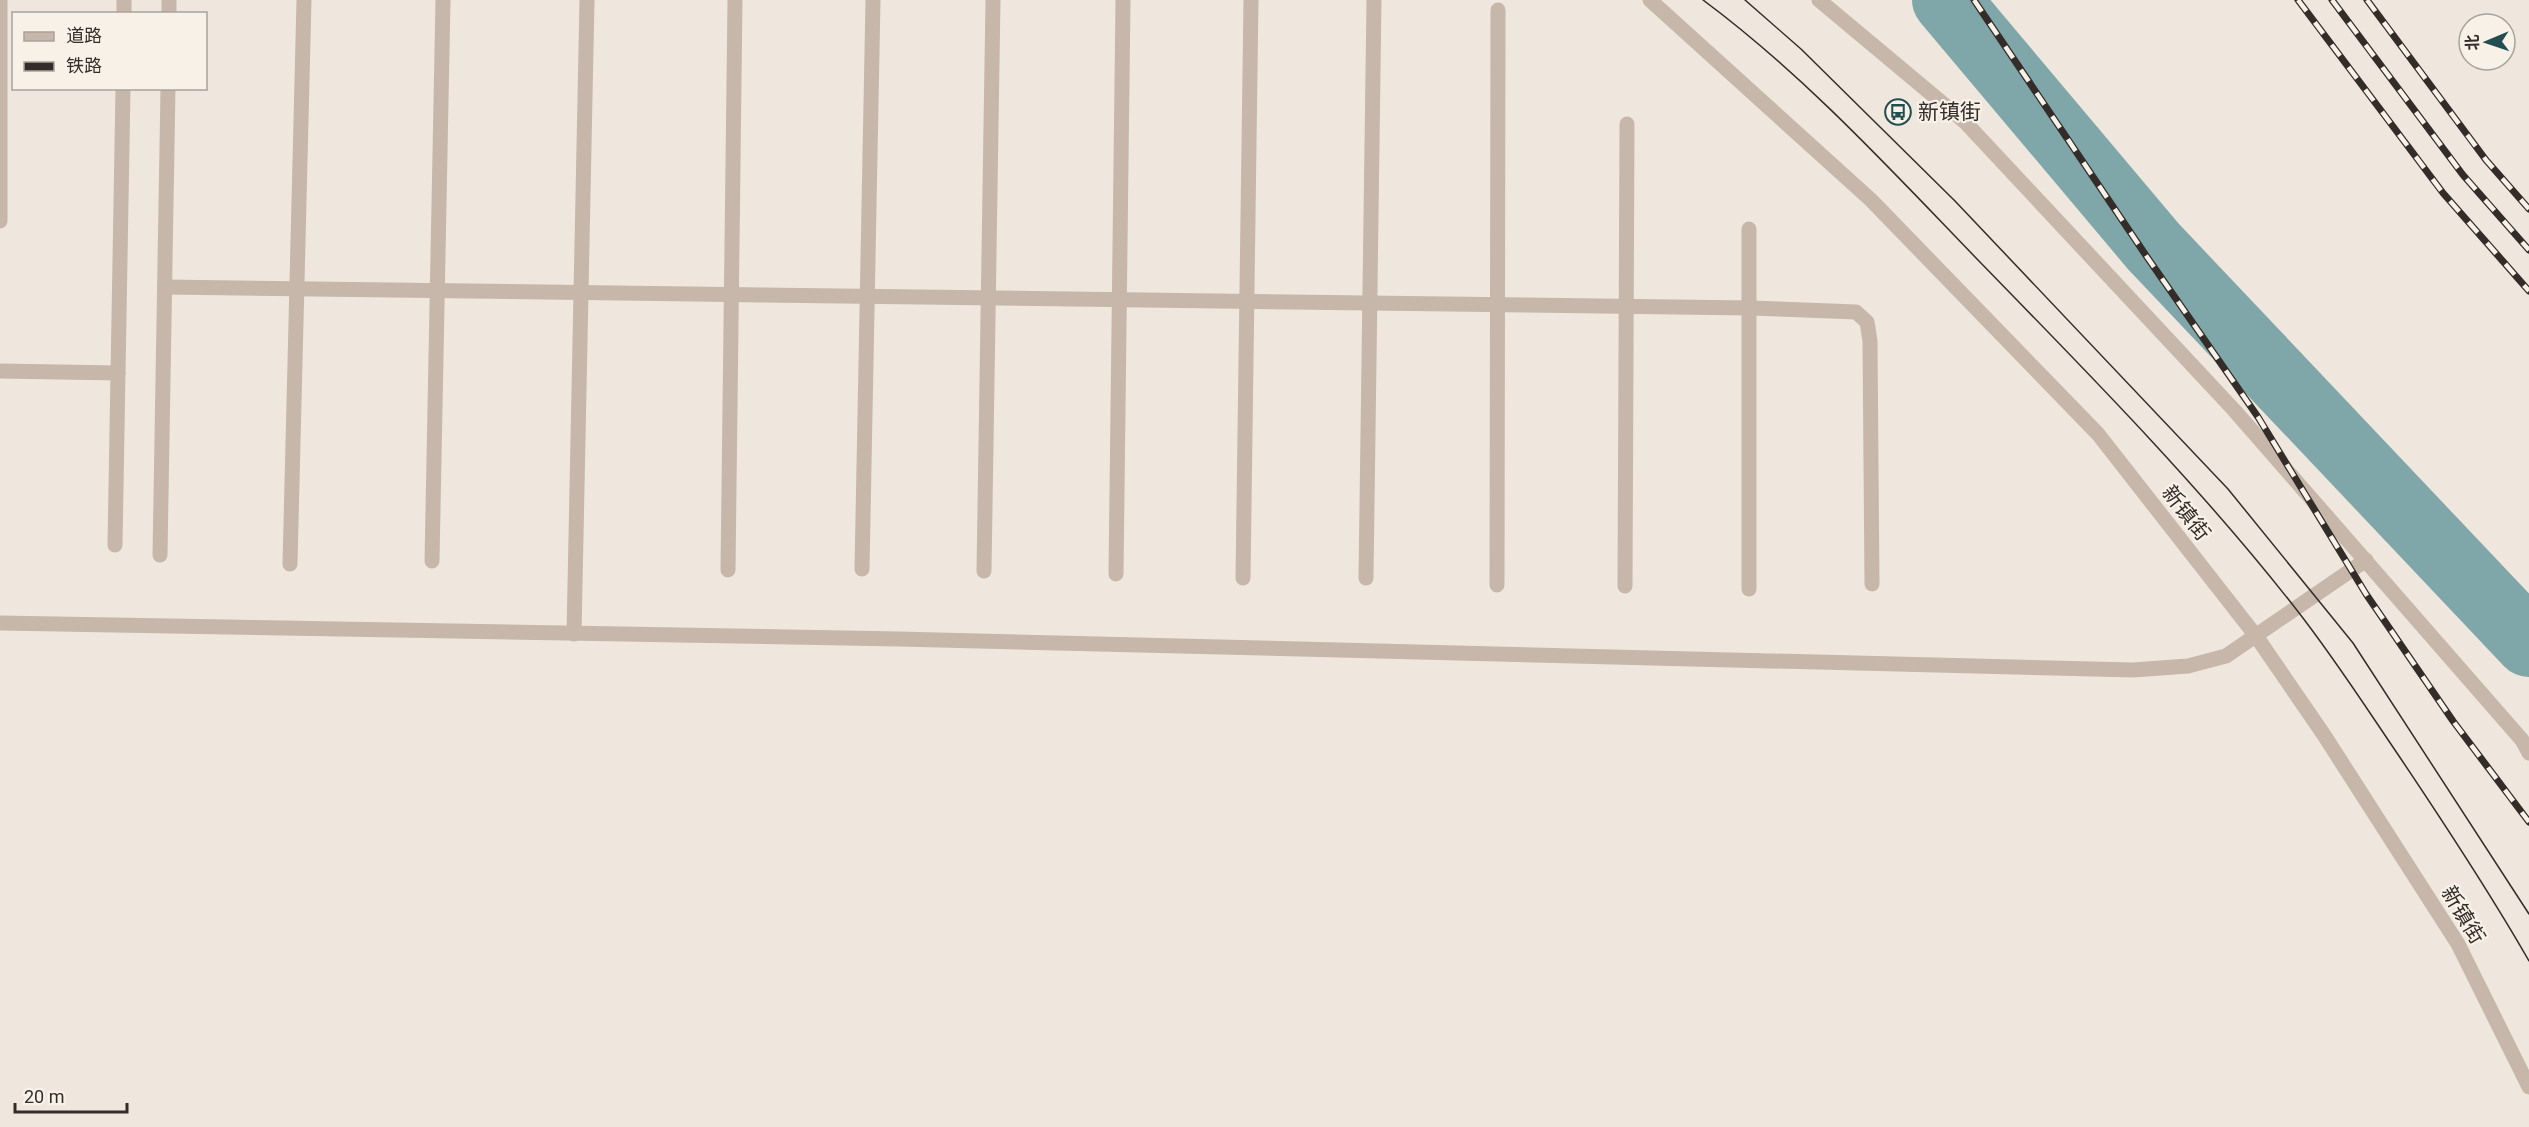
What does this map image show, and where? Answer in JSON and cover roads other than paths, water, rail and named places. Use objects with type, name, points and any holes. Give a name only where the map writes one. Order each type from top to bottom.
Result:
[{"type":"street","points":[[0,0],[0,222]]},
{"type":"street","points":[[290,564],[304,0]]},
{"type":"street","points":[[432,561],[443,0]]},
{"type":"street","points":[[574,634],[587,0]]},
{"type":"street","points":[[728,570],[735,0]]},
{"type":"street","points":[[862,569],[873,0]]},
{"type":"street","points":[[984,571],[993,0]]},
{"type":"street","points":[[1116,574],[1123,0]]},
{"type":"street","points":[[1242,578],[1251,0]]},
{"type":"street","points":[[1366,578],[1374,0]]},
{"type":"street","name":"新镇街","points":[[1650,0],[1871,200],[2097,434],[2256,636],[2324,735],[2458,944],[2529,1088]]},
{"type":"street","points":[[1819,0],[1965,122],[2226,401],[2522,740],[2529,753]]},
{"type":"street","points":[[1497,585],[1498,10]]},
{"type":"street","points":[[115,545],[123,90]]},
{"type":"street","points":[[160,555],[168,90]]},
{"type":"street","points":[[1624,586],[1627,124]]},
{"type":"street","points":[[1749,229],[1751,308],[1749,589]]},
{"type":"street","points":[[165,287],[1497,304],[1856,312],[1867,322],[1870,341],[1872,584]]},
{"type":"street","points":[[0,371],[118,373]]},
{"type":"street","points":[[0,623],[1669,657],[2133,670],[2188,666],[2226,656],[2366,560]]},
{"type":"waterway","points":[[1946,0],[2153,246],[2529,643]]},
{"type":"tram line","points":[[1703,0],[1776,59],[1879,157],[2101,387],[2221,518],[2296,609],[2336,663],[2449,832],[2529,961]]},
{"type":"tram line","points":[[1745,0],[1801,49],[1955,201],[2228,489],[2353,643],[2529,914]]},
{"type":"railway","points":[[1974,0],[2258,417],[2366,594],[2453,721],[2529,822]]},
{"type":"railway","points":[[2298,0],[2443,193],[2529,291]]},
{"type":"railway","points":[[2332,0],[2463,175],[2529,250]]},
{"type":"railway","points":[[2367,0],[2486,160],[2529,209]]},
{"type":"place","name":"新镇街","points":[[1898,112]]}]
